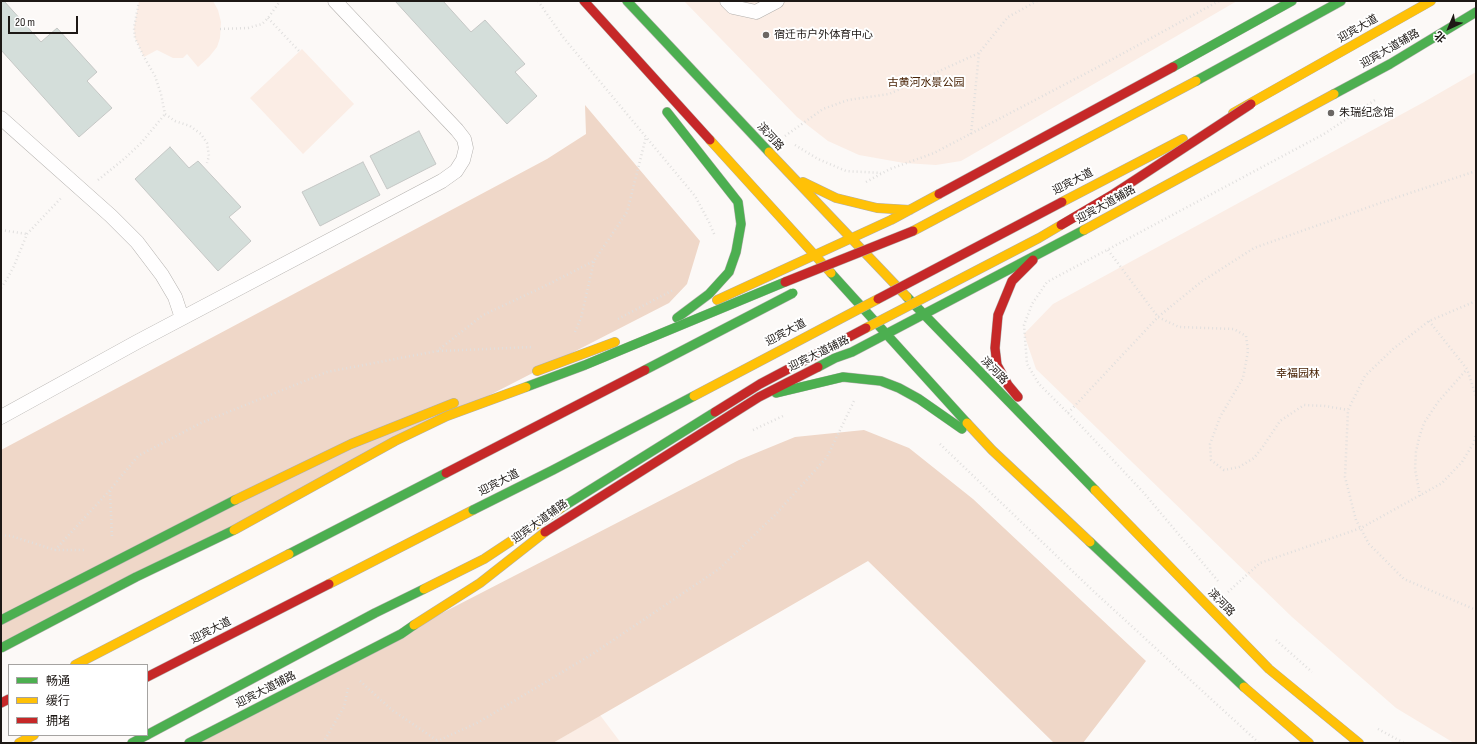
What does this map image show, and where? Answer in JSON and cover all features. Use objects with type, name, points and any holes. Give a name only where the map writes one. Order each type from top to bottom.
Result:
[{"type":"main road","points":[[573,1],[610,43]]},
{"type":"main road","points":[[584,1],[992,450],[1249,692],[1309,743]]},
{"type":"main road","name":"滨河路","points":[[626,1],[924,315],[1226,625],[1279,678],[1359,743]]},
{"type":"main road","points":[[647,329],[677,318],[910,210],[1118,98],[1292,1]]},
{"type":"main road","points":[[821,279],[1162,100],[1341,1]]},
{"type":"main road","name":"迎宾大道","points":[[148,676],[553,470],[1251,104],[1431,1]]},
{"type":"main road","name":"迎宾大道辅路","points":[[189,743],[401,634],[480,583],[553,526],[759,397],[835,358],[852,352],[1037,256],[1390,64],[1476,12]]},
{"type":"main road","points":[[660,104],[738,202],[741,224],[738,244],[729,272],[709,294],[677,318]]},
{"type":"main road","points":[[148,734],[375,613],[484,559],[565,505],[760,384],[1039,238],[1112,195],[1251,104]]},
{"type":"main road","points":[[790,175],[836,198],[877,208],[910,210]]},
{"type":"main road","points":[[1,648],[136,577],[240,527],[395,441],[447,416],[585,365],[853,254],[913,231]]},
{"type":"main road","points":[[1023,402],[1008,385],[997,364],[995,348],[998,315],[1012,280],[1037,256]]},
{"type":"main road","points":[[77,664],[800,290]]},
{"type":"main road","points":[[528,375],[625,338]]},
{"type":"main road","points":[[759,397],[843,377],[881,381],[900,388],[919,399],[992,450]]},
{"type":"main road","points":[[1,620],[234,500],[352,444],[461,400]]},
{"type":"main road","points":[[1034,414],[1072,453]]},
{"type":"main road","points":[[1192,577],[1268,663],[1279,678]]},
{"type":"main road","points":[[19,743],[32,736]]},
{"type":"main road","points":[[132,743],[145,736]]},
{"type":"lane","points":[[1,417],[182,318],[442,181],[456,171],[463,160],[466,148],[464,139],[335,1]]},
{"type":"lane","points":[[728,1],[733,7],[756,12],[777,1]]},
{"type":"lane","points":[[1,118],[80,187],[137,242],[162,275],[175,297],[182,318]]},
{"type":"path","points":[[139,1],[134,28],[135,38],[155,76],[161,94],[165,114],[190,126],[201,134],[207,143],[209,156],[206,163]]},
{"type":"path","points":[[220,29],[248,28],[262,24],[280,1]]},
{"type":"path","points":[[538,1],[563,37],[694,196],[709,222],[716,241],[738,244]]},
{"type":"path","points":[[785,136],[823,109],[848,100],[889,94],[980,53],[1008,17],[1037,1]]},
{"type":"path","points":[[836,198],[890,169],[934,153],[971,134],[1219,1]]},
{"type":"path","points":[[268,18],[299,51]]},
{"type":"path","points":[[971,134],[980,53]]},
{"type":"path","points":[[1219,582],[1143,492],[1039,384],[1027,364],[1024,325],[1032,304],[1047,282],[1324,134],[1377,99]]},
{"type":"path","points":[[1,288],[8,279],[27,234],[80,187],[124,159],[142,142],[165,114]]},
{"type":"path","points":[[781,133],[788,139]]},
{"type":"path","points":[[572,338],[581,318],[594,261],[627,212],[646,137]]},
{"type":"path","points":[[791,142],[818,159],[846,171],[882,173]]},
{"type":"path","points":[[1068,413],[1158,317],[1201,282],[1254,248],[1476,171]]},
{"type":"path","points":[[1,230],[27,234]]},
{"type":"path","points":[[1108,250],[1158,317],[1179,328],[1234,329],[1246,336],[1248,351],[1243,378],[1220,417],[1210,444],[1210,460],[1224,470],[1239,467],[1254,458],[1280,421],[1304,405],[1326,406],[1348,410]]},
{"type":"path","points":[[437,351],[483,315],[544,287],[594,261]]},
{"type":"path","points":[[618,320],[680,286]]},
{"type":"path","points":[[1476,301],[1429,321],[1393,349],[1365,376],[1348,410],[1345,477],[1356,520],[1369,544],[1404,579],[1476,610]]},
{"type":"path","points":[[1429,321],[1467,369],[1476,396]]},
{"type":"path","points":[[55,550],[110,490],[138,456],[201,423],[327,372],[437,351],[538,346]]},
{"type":"path","points":[[1420,496],[1415,469],[1416,452],[1424,423],[1438,402],[1467,369]]},
{"type":"path","points":[[433,743],[479,722],[587,657],[719,569],[776,514],[827,458],[855,400]]},
{"type":"path","points":[[747,433],[789,414]]},
{"type":"path","points":[[1228,592],[1260,563],[1361,528],[1442,483],[1462,462],[1473,444],[1476,434]]},
{"type":"path","points":[[937,441],[1089,587],[1259,743]]},
{"type":"path","points":[[110,490],[112,543]]},
{"type":"path","points":[[1,535],[11,536],[55,550],[91,550]]},
{"type":"path","points":[[1223,587],[1232,597]]},
{"type":"path","points":[[1273,638],[1313,673]]},
{"type":"path","points":[[357,678],[392,710],[438,741]]},
{"type":"path","points":[[323,743],[344,707],[348,686]]},
{"type":"path","points":[[1377,729],[1404,743]]},
{"type":"green space","points":[[139,1],[213,1],[218,10],[221,22],[220,38],[217,47],[198,67],[187,54],[183,58],[173,58],[157,50],[144,57],[135,38],[134,28]]},
{"type":"green space","name":"古黄河水景公园","points":[[684,1],[1237,1],[961,161],[936,165],[904,163],[859,155],[828,141],[797,117]]},
{"type":"green space","points":[[302,49],[354,104],[303,154],[250,98]]},
{"type":"green space","name":"幸福园林","points":[[1476,72],[1476,743],[1454,743],[1396,708],[1292,617],[1036,369],[1024,334],[1053,304],[1424,102]]},
{"type":"green space","points":[[600,715],[621,743],[553,743]]},
{"type":"shaded area","points":[[585,105],[700,241],[687,284],[669,303],[1,646],[1,450],[547,159],[586,134]]},
{"type":"shaded area","points":[[864,430],[909,448],[973,499],[1146,661],[1083,743],[1054,743],[868,561],[553,743],[190,743],[739,460],[795,437]]},
{"type":"building","points":[[1,1],[4,1],[41,42],[57,28],[97,72],[87,81],[112,108],[79,137],[1,50]]},
{"type":"building","points":[[395,1],[443,1],[471,32],[485,20],[525,64],[515,72],[537,96],[507,124]]},
{"type":"building","points":[[419,131],[436,164],[387,189],[370,156]]},
{"type":"building","points":[[170,147],[189,168],[198,161],[241,207],[229,217],[251,241],[218,271],[135,179]]},
{"type":"building","points":[[363,162],[380,195],[320,226],[302,192]]},
{"type":"traffic: fast","points":[[627,1],[769,152]]},
{"type":"traffic: fast","points":[[1173,67],[1292,1]]},
{"type":"traffic: fast","points":[[1196,81],[1341,1]]},
{"type":"traffic: fast","points":[[1334,94],[1390,64],[1476,12]]},
{"type":"traffic: fast","points":[[667,112],[738,202],[741,224],[736,252],[729,272],[709,294],[677,318]]},
{"type":"traffic: fast","points":[[818,367],[835,358],[852,352],[1084,230]]},
{"type":"traffic: fast","points":[[831,273],[967,423]]},
{"type":"traffic: fast","points":[[526,387],[585,365],[785,282]]},
{"type":"traffic: fast","points":[[645,370],[793,293]]},
{"type":"traffic: fast","points":[[907,297],[1095,490]]},
{"type":"traffic: fast","points":[[776,393],[843,377],[881,381],[899,388],[919,399],[962,429]]},
{"type":"traffic: fast","points":[[473,510],[694,396]]},
{"type":"traffic: fast","points":[[561,508],[715,412]]},
{"type":"traffic: fast","points":[[289,554],[446,473]]},
{"type":"traffic: fast","points":[[1,620],[235,500]]},
{"type":"traffic: fast","points":[[1,648],[136,577],[234,530]]},
{"type":"traffic: fast","points":[[1090,542],[1244,687]]},
{"type":"traffic: fast","points":[[148,734],[375,613],[424,589]]},
{"type":"traffic: fast","points":[[189,743],[401,634],[414,625]]},
{"type":"traffic: fast","points":[[132,743],[145,736]]},
{"type":"traffic: slow","points":[[1233,113],[1431,1]]},
{"type":"traffic: slow","points":[[913,231],[1196,81]]},
{"type":"traffic: slow","points":[[1084,230],[1334,94]]},
{"type":"traffic: slow","points":[[1062,202],[1183,139]]},
{"type":"traffic: slow","points":[[710,140],[831,273]]},
{"type":"traffic: slow","points":[[769,152],[907,297]]},
{"type":"traffic: slow","points":[[803,182],[836,198],[877,208],[910,210]]},
{"type":"traffic: slow","points":[[717,300],[891,220],[939,194]]},
{"type":"traffic: slow","points":[[866,328],[1039,238],[1061,225]]},
{"type":"traffic: slow","points":[[694,396],[878,299]]},
{"type":"traffic: slow","points":[[537,371],[615,342]]},
{"type":"traffic: slow","points":[[234,530],[395,441],[447,416],[526,387]]},
{"type":"traffic: slow","points":[[235,500],[351,444],[454,403]]},
{"type":"traffic: slow","points":[[967,423],[992,450],[1090,542]]},
{"type":"traffic: slow","points":[[1095,490],[1269,669],[1359,743]]},
{"type":"traffic: slow","points":[[424,589],[484,559],[561,508]]},
{"type":"traffic: slow","points":[[329,584],[473,510]]},
{"type":"traffic: slow","points":[[414,625],[480,583],[545,532]]},
{"type":"traffic: slow","points":[[77,664],[289,554]]},
{"type":"traffic: slow","points":[[1244,687],[1309,743]]},
{"type":"traffic: slow","points":[[19,743],[32,736]]},
{"type":"traffic: jam","points":[[584,1],[710,140]]},
{"type":"traffic: jam","points":[[939,194],[1173,67]]},
{"type":"traffic: jam","points":[[1061,225],[1112,195],[1251,104]]},
{"type":"traffic: jam","points":[[878,299],[1062,202]]},
{"type":"traffic: jam","points":[[785,282],[913,231]]},
{"type":"traffic: jam","points":[[1018,397],[1008,385],[997,365],[995,348],[998,315],[1012,281],[1033,260]]},
{"type":"traffic: jam","points":[[715,412],[760,384],[866,328]]},
{"type":"traffic: jam","points":[[545,532],[759,397],[818,367]]},
{"type":"traffic: jam","points":[[446,473],[645,370]]},
{"type":"traffic: jam","points":[[148,676],[329,584]]},
{"type":"traffic: jam","points":[[1,703],[8,700]]},
{"type":"place","name":"宿迁市户外体育中心","points":[[766,35]]},
{"type":"place","name":"朱瑞纪念馆","points":[[1331,113]]}]
